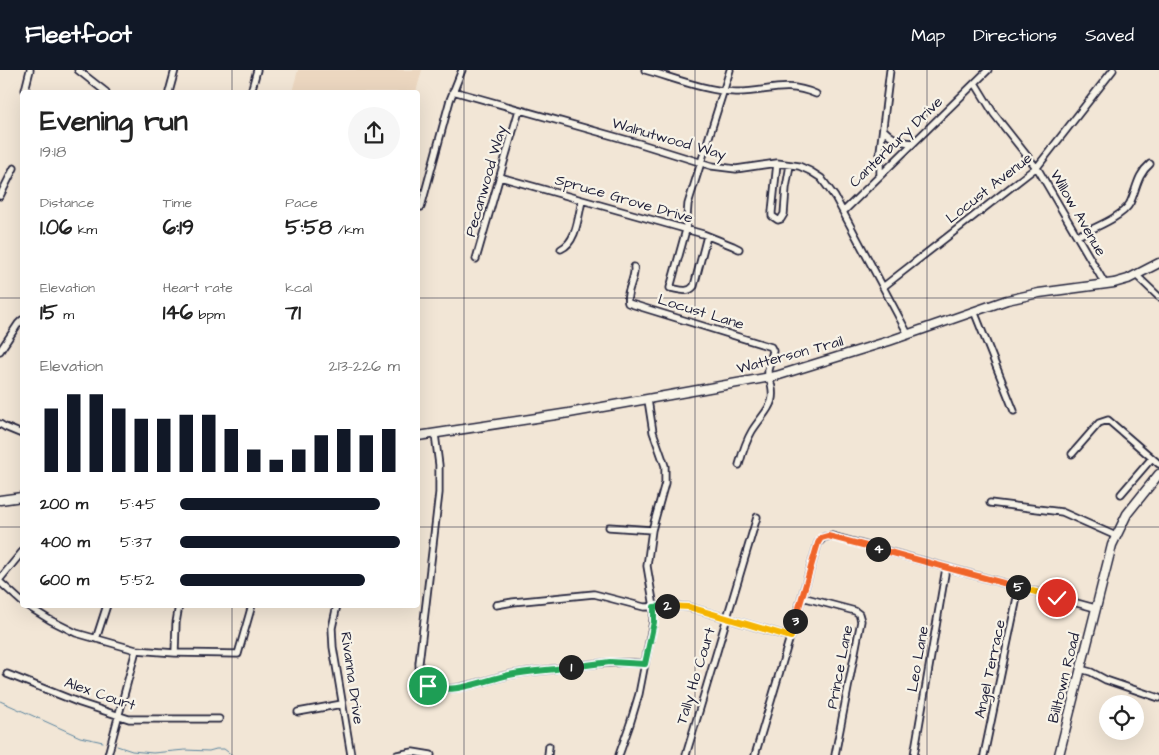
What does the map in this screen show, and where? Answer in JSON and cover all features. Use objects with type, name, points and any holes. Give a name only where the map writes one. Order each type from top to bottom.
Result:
[{"type":"main road","name":"Watterson Trail","points":[[420,436],[648,400],[769,378],[821,363],[1026,295],[1122,281],[1159,263]]},
{"type":"main road","name":"Billtown Road","points":[[1059,755],[1108,557],[1127,514],[1159,474]]},
{"type":"main road","points":[[0,500],[20,497]]},
{"type":"street","points":[[25,90],[30,70]]},
{"type":"street","points":[[78,70],[103,90]]},
{"type":"street","points":[[170,90],[175,70]]},
{"type":"street","points":[[252,90],[257,70]]},
{"type":"street","points":[[422,207],[453,91],[462,70]]},
{"type":"street","points":[[707,236],[692,289],[686,291],[670,288],[686,230],[688,204],[730,70]]},
{"type":"street","points":[[880,175],[880,151],[890,70]]},
{"type":"street","name":"Canterbury Drive","points":[[843,212],[988,70]]},
{"type":"street","name":"Locust Avenue","points":[[883,287],[1036,168],[1112,70]]},
{"type":"street","points":[[649,71],[723,91],[746,92],[779,87],[796,88],[816,94]]},
{"type":"street","name":"Willow Avenue","points":[[975,83],[994,114],[1036,168],[1105,284]]},
{"type":"street","name":"Walnutwood Way","points":[[453,91],[702,163],[729,169],[777,163],[810,171],[821,178],[831,190],[908,334]]},
{"type":"street","name":"Pecanwood Way","points":[[476,259],[519,110]]},
{"type":"street","points":[[883,129],[899,141],[913,143]]},
{"type":"street","points":[[777,163],[772,216],[778,220],[784,214],[790,165]]},
{"type":"street","points":[[1077,236],[1127,208],[1141,174],[1150,164]]},
{"type":"street","points":[[1,194],[14,168]]},
{"type":"street","name":"Spruce Grove Drive","points":[[500,178],[707,236],[739,249]]},
{"type":"street","points":[[561,249],[566,247],[572,240],[582,201]]},
{"type":"street","name":"Locust Lane","points":[[634,267],[635,272],[627,296],[628,302],[770,347],[773,350],[768,370],[769,378]]},
{"type":"street","points":[[1136,275],[1159,297]]},
{"type":"street","points":[[974,311],[1014,411]]},
{"type":"street","points":[[0,351],[20,322]]},
{"type":"street","points":[[739,465],[752,432],[771,406],[773,387],[769,378]]},
{"type":"street","points":[[619,755],[630,724],[654,622],[654,607],[647,566],[652,530],[664,489],[665,472],[662,453],[654,432],[648,400]]},
{"type":"street","points":[[1072,454],[1099,423],[1108,420],[1159,464]]},
{"type":"street","points":[[1,427],[20,433]]},
{"type":"street","points":[[435,434],[439,465],[439,493],[419,664],[420,674],[425,683],[432,687],[448,688],[475,684],[508,675],[610,662],[645,664]]},
{"type":"street","points":[[1121,494],[1152,458]]},
{"type":"street","points":[[990,503],[1062,512],[1116,536]]},
{"type":"street","name":"Tally Ho Court","points":[[686,755],[757,517]]},
{"type":"street","points":[[609,527],[652,530]]},
{"type":"street","points":[[755,755],[818,543],[826,536],[832,536],[1095,608]]},
{"type":"street","points":[[20,555],[0,581],[20,600]]},
{"type":"street","name":"Leo Lane","points":[[914,755],[946,568]]},
{"type":"street","name":"Angel Terrace","points":[[984,755],[1019,588]]},
{"type":"street","points":[[496,605],[594,594],[644,607],[689,607],[791,637]]},
{"type":"street","name":"Prince Lane","points":[[802,597],[855,611],[859,614],[862,621],[835,755]]},
{"type":"street","points":[[31,608],[76,634],[136,650],[238,654],[251,608]]},
{"type":"street","points":[[96,639],[106,608]]},
{"type":"street","points":[[175,653],[178,608]]},
{"type":"street","name":"Rivanna Drive","points":[[336,608],[333,620],[332,640],[351,755]]},
{"type":"street","points":[[108,755],[136,650]]},
{"type":"street","points":[[1080,669],[1159,698]]},
{"type":"street","name":"Alex Court","points":[[7,674],[119,716],[138,720],[219,719]]},
{"type":"street","points":[[298,712],[342,704]]},
{"type":"street","points":[[548,755],[549,746]]},
{"type":"street","points":[[397,755],[413,752],[431,755]]},
{"type":"shaded area","points":[[298,70],[422,70],[417,90],[293,90]]},
{"type":"waterway","points":[[0,701],[80,737],[103,742]]},
{"type":"waterway","points":[[117,746],[132,751],[153,753],[224,749],[232,755]]},
{"type":"route","points":[[428,686],[448,688],[475,684],[508,675],[610,662],[645,664],[654,622],[654,607],[689,607],[791,637],[819,540],[826,536],[832,536],[1057,598]]}]
